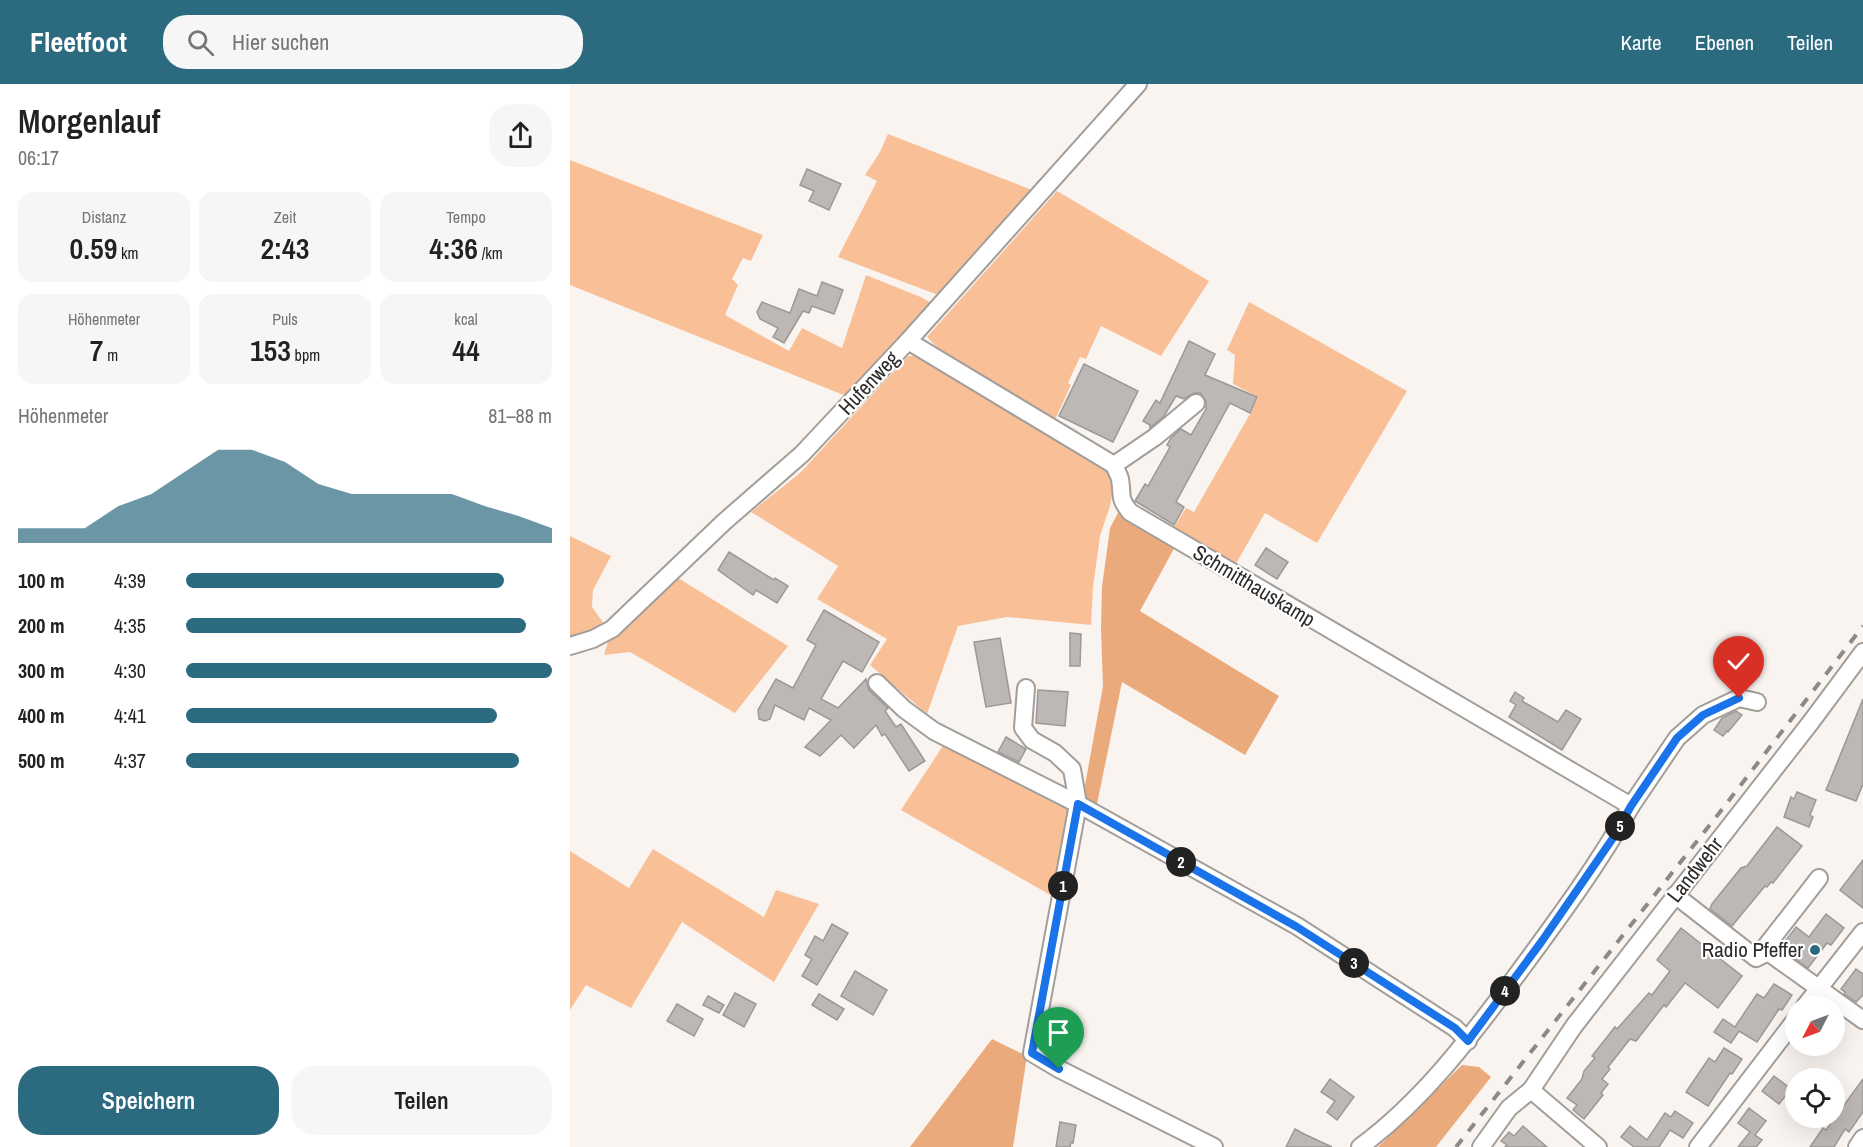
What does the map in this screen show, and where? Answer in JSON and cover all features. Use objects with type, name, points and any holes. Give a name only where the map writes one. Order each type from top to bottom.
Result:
[{"type":"street","name":"Hufenweg","points":[[570,646],[593,639],[612,629],[628,616],[724,522],[802,454],[908,341],[1138,84]]},
{"type":"street","points":[[908,341],[1114,465],[1155,437],[1196,403]]},
{"type":"street","name":"Schmitthauskamp","points":[[1114,465],[1120,478],[1120,494],[1130,512],[1631,806]]},
{"type":"street","name":"Landwehr","points":[[1483,1146],[1509,1108],[1532,1090],[1574,1026],[1863,652]]},
{"type":"street","points":[[877,683],[904,709],[934,731],[1078,804],[1297,927],[1445,1022],[1468,1041]]},
{"type":"street","points":[[1026,688],[1023,728],[1032,740],[1055,753],[1072,769],[1078,804],[1032,1053],[1059,1069],[1214,1147]]},
{"type":"street","points":[[1360,1147],[1410,1104],[1468,1041],[1613,838],[1631,806],[1677,738],[1703,715],[1739,698],[1757,702]]},
{"type":"street","points":[[1764,954],[1763,950],[1819,878]]},
{"type":"street","points":[[1675,895],[1756,958],[1768,952],[1820,987],[1863,1020]]},
{"type":"street","points":[[1813,996],[1863,932]]},
{"type":"street","points":[[1698,1147],[1785,1033]]},
{"type":"street","points":[[1532,1090],[1598,1147]]},
{"type":"street","points":[[1857,1147],[1863,1138]]},
{"type":"shaded area","points":[[888,134],[1032,190],[938,295],[838,257],[877,181],[865,175],[880,152]]},
{"type":"shaded area","points":[[570,160],[763,235],[751,261],[743,258],[732,279],[738,285],[725,315],[789,351],[802,328],[842,348],[866,275],[931,303],[846,396],[570,285]]},
{"type":"shaded area","points":[[1057,191],[1209,281],[1161,356],[1101,326],[1086,359],[1080,357],[1068,383],[1071,385],[1054,422],[952,363],[927,337]]},
{"type":"shaded area","points":[[1249,302],[1407,391],[1317,543],[1265,513],[1234,567],[1172,530],[1186,508],[1194,512],[1258,397],[1233,384],[1235,355],[1227,350]]},
{"type":"shaded area","points":[[908,356],[922,356],[1103,463],[1115,478],[1110,506],[1100,536],[1093,587],[1091,625],[1007,617],[958,626],[927,714],[870,665],[887,639],[817,599],[838,566],[751,512],[800,473]]},
{"type":"shaded area","points":[[1119,511],[1176,545],[1140,611],[1279,696],[1245,755],[1122,682],[1096,809],[1082,802],[1103,686],[1102,587],[1110,528]]},
{"type":"shaded area","points":[[570,536],[611,556],[593,590],[592,607],[605,625],[591,635],[570,637]]},
{"type":"shaded area","points":[[678,578],[788,646],[735,713],[630,652],[604,655],[608,642]]},
{"type":"shaded area","points":[[946,741],[1070,807],[1054,897],[901,810]]},
{"type":"shaded area","points":[[653,849],[764,917],[776,890],[819,904],[774,982],[682,922],[631,1008],[586,985],[570,1010],[570,851],[629,888]]},
{"type":"shaded area","points":[[992,1039],[1027,1056],[1013,1147],[910,1147]]},
{"type":"shaded area","points":[[1462,1065],[1479,1067],[1491,1077],[1436,1147],[1378,1147]]},
{"type":"building","points":[[807,169],[841,184],[829,210],[809,201],[814,191],[800,185]]},
{"type":"building","points":[[822,282],[843,290],[834,314],[812,306],[809,313],[803,311],[784,343],[773,337],[778,328],[760,319],[757,312],[762,302],[790,313],[799,289],[817,296]]},
{"type":"building","points":[[1189,341],[1215,354],[1205,375],[1257,397],[1250,413],[1230,403],[1176,502],[1184,507],[1174,525],[1135,501],[1145,484],[1148,486],[1170,447],[1167,445],[1171,438],[1181,429],[1191,435],[1206,409],[1206,401],[1200,393],[1194,393],[1184,399],[1176,396],[1164,416],[1150,428],[1150,425],[1143,421],[1156,400],[1160,403]]},
{"type":"building","points":[[1084,364],[1138,391],[1113,442],[1059,416]]},
{"type":"building","points":[[1266,548],[1288,562],[1277,579],[1255,565]]},
{"type":"building","points":[[729,552],[788,586],[777,603],[756,590],[753,595],[718,570]]},
{"type":"building","points":[[824,610],[879,642],[862,672],[843,661],[821,699],[838,708],[866,679],[869,690],[888,708],[885,711],[896,727],[901,724],[925,761],[909,771],[885,734],[882,736],[876,725],[854,748],[841,735],[820,756],[805,747],[831,720],[809,708],[804,720],[775,705],[770,719],[765,721],[759,719],[758,710],[776,679],[793,688],[816,645],[807,640]]},
{"type":"building","points":[[1070,633],[1081,634],[1080,666],[1070,666]]},
{"type":"building","points":[[1000,638],[1011,703],[986,707],[974,642]]},
{"type":"building","points":[[1038,690],[1068,692],[1065,726],[1036,723]]},
{"type":"building","points":[[1515,692],[1524,698],[1522,701],[1558,722],[1566,710],[1581,719],[1562,750],[1509,717],[1516,705],[1510,701]]},
{"type":"building","points":[[1863,699],[1863,784],[1856,801],[1826,790]]},
{"type":"building","points":[[1736,711],[1742,715],[1728,732],[1723,736],[1714,730],[1722,718]]},
{"type":"building","points":[[1006,737],[1026,749],[1019,762],[998,752]]},
{"type":"building","points":[[1797,792],[1816,800],[1810,815],[1813,817],[1809,827],[1784,817],[1791,797],[1794,799]]},
{"type":"building","points":[[1777,827],[1802,846],[1773,883],[1765,886],[1732,926],[1710,909],[1712,904],[1741,868],[1747,866]]},
{"type":"building","points":[[1863,860],[1863,908],[1840,890]]},
{"type":"building","points":[[1826,914],[1844,928],[1831,945],[1827,943],[1808,968],[1780,948],[1796,927],[1809,937]]},
{"type":"building","points":[[832,924],[848,933],[817,985],[802,976],[812,959],[805,955],[815,936],[823,941]]},
{"type":"building","points":[[1681,928],[1742,976],[1718,1008],[1685,983],[1666,1007],[1664,1005],[1636,1041],[1630,1039],[1608,1067],[1610,1069],[1602,1079],[1608,1084],[1601,1093],[1603,1095],[1584,1119],[1573,1110],[1577,1105],[1567,1098],[1595,1058],[1592,1056],[1615,1027],[1617,1029],[1649,993],[1652,995],[1670,971],[1657,960]]},
{"type":"building","points":[[1856,969],[1863,974],[1863,995],[1856,1002],[1844,994],[1845,992],[1841,989]]},
{"type":"building","points":[[855,971],[887,990],[873,1015],[841,996]]},
{"type":"building","points":[[1774,984],[1792,995],[1785,996],[1785,1006],[1782,1010],[1779,1009],[1757,1042],[1739,1031],[1731,1043],[1714,1032],[1723,1019],[1735,1027],[1757,994],[1764,998]]},
{"type":"building","points":[[735,993],[756,1004],[744,1027],[723,1015]]},
{"type":"building","points":[[819,994],[844,1009],[837,1020],[812,1005]]},
{"type":"building","points":[[708,996],[724,1005],[719,1013],[703,1005]]},
{"type":"building","points":[[677,1004],[703,1019],[694,1036],[667,1021]]},
{"type":"building","points":[[1724,1048],[1742,1059],[1708,1106],[1686,1092],[1709,1058],[1715,1062]]},
{"type":"building","points":[[1774,1076],[1785,1084],[1785,1096],[1779,1104],[1762,1091]]},
{"type":"building","points":[[1330,1079],[1354,1097],[1337,1120],[1327,1112],[1335,1101],[1321,1092]]},
{"type":"building","points":[[1863,1079],[1863,1112],[1849,1132],[1845,1129],[1834,1147],[1810,1147],[1823,1128],[1826,1130],[1827,1128],[1845,1128],[1845,1104]]},
{"type":"building","points":[[1749,1108],[1766,1121],[1755,1135],[1762,1140],[1756,1147],[1738,1147],[1750,1132],[1738,1123]]},
{"type":"building","points":[[1675,1111],[1693,1123],[1683,1138],[1670,1130],[1659,1147],[1634,1147],[1621,1137],[1630,1126],[1647,1140],[1665,1113],[1671,1117]]},
{"type":"building","points":[[1060,1122],[1076,1125],[1073,1143],[1071,1142],[1070,1147],[1056,1147]]},
{"type":"building","points":[[1523,1126],[1547,1147],[1505,1147],[1507,1145],[1501,1141],[1509,1132],[1514,1136]]},
{"type":"building","points":[[1295,1129],[1304,1134],[1332,1147],[1286,1147]]},
{"type":"railway","points":[[1456,1147],[1720,812],[1863,626]]},
{"type":"place","name":"Radio Pfeffer","points":[[1815,950]]},
{"type":"route","points":[[1059,1069],[1032,1053],[1078,804],[1297,927],[1455,1028],[1468,1041],[1542,941],[1613,838],[1631,806],[1677,738],[1703,715],[1722,704],[1739,698]]}]
